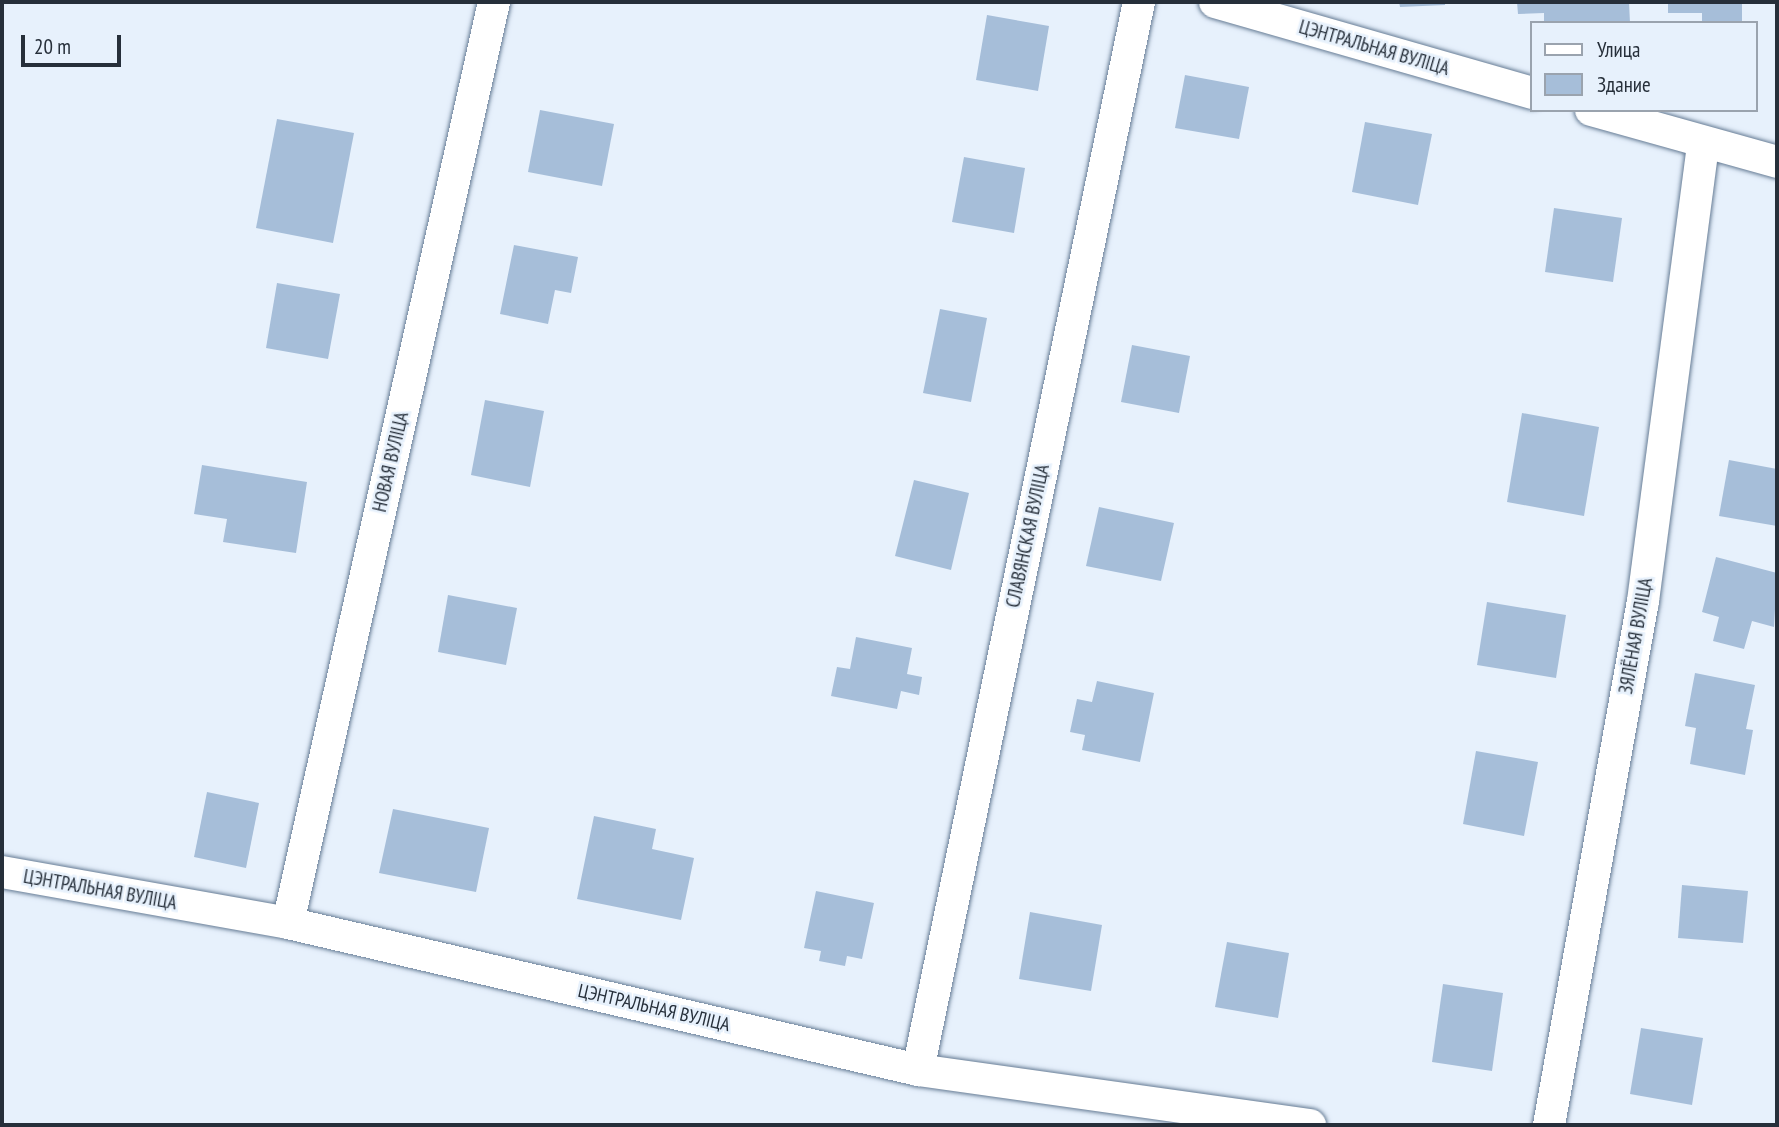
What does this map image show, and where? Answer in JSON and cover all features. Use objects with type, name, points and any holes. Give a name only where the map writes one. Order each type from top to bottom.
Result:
[{"type":"street","name":"НОВАЯ ВУЛІЦА","points":[[288,923],[494,2]]},
{"type":"street","name":"СЛАВЯНСКАЯ ВУЛІЦА","points":[[918,1070],[1139,2]]},
{"type":"street","name":"ЦЭНТРАЛЬНАЯ ВУЛІЦА","points":[[1215,2],[1530,92]]},
{"type":"street","points":[[1598,112],[1777,162]]},
{"type":"street","name":"ЗЯЛЁНАЯ ВУЛІЦА","points":[[1549,1125],[1643,601],[1703,143]]},
{"type":"street","name":"ЦЭНТРАЛЬНАЯ ВУЛІЦА","points":[[2,872],[288,923],[918,1070],[1310,1125]]},
{"type":"building","points":[[1399,2],[1445,2],[1445,5],[1400,7]]},
{"type":"building","points":[[1517,2],[1629,2],[1630,21],[1544,21],[1544,13],[1518,14]]},
{"type":"building","points":[[1668,2],[1742,2],[1742,21],[1702,21],[1702,13],[1668,13]]},
{"type":"building","points":[[987,15],[1049,26],[1038,91],[976,80]]},
{"type":"building","points":[[1185,75],[1249,87],[1239,139],[1175,128]]},
{"type":"building","points":[[540,110],[614,124],[602,186],[528,172]]},
{"type":"building","points":[[277,119],[354,133],[333,243],[256,228]]},
{"type":"building","points":[[1365,122],[1432,134],[1418,205],[1352,192]]},
{"type":"building","points":[[964,157],[1025,168],[1014,233],[952,222]]},
{"type":"building","points":[[1554,208],[1622,218],[1613,282],[1545,272]]},
{"type":"building","points":[[514,245],[578,257],[571,293],[555,290],[548,324],[500,314]]},
{"type":"building","points":[[277,283],[340,294],[328,359],[266,348]]},
{"type":"building","points":[[940,309],[987,318],[971,402],[923,393]]},
{"type":"building","points":[[1132,345],[1190,356],[1179,413],[1121,402]]},
{"type":"building","points":[[485,400],[544,411],[530,487],[471,475]]},
{"type":"building","points":[[1522,413],[1599,427],[1584,516],[1507,502]]},
{"type":"building","points":[[1729,460],[1777,469],[1777,526],[1719,516]]},
{"type":"building","points":[[202,465],[307,482],[296,553],[223,542],[227,519],[194,514]]},
{"type":"building","points":[[914,480],[969,493],[951,570],[895,556]]},
{"type":"building","points":[[1099,507],[1174,523],[1161,581],[1086,566]]},
{"type":"building","points":[[1716,557],[1777,573],[1774,627],[1752,621],[1744,649],[1713,641],[1719,617],[1702,612]]},
{"type":"building","points":[[448,595],[517,608],[506,665],[438,652]]},
{"type":"building","points":[[1487,602],[1566,615],[1556,678],[1477,665]]},
{"type":"building","points":[[856,637],[912,648],[907,674],[922,677],[919,695],[901,691],[897,709],[831,696],[837,667],[850,669]]},
{"type":"building","points":[[1695,673],[1755,685],[1746,729],[1753,730],[1745,775],[1690,764],[1696,728],[1685,726]]},
{"type":"building","points":[[1097,681],[1154,693],[1140,762],[1082,750],[1085,735],[1070,732],[1077,699],[1092,702]]},
{"type":"building","points":[[1476,751],[1538,762],[1524,836],[1463,824]]},
{"type":"building","points":[[207,792],[259,803],[246,868],[194,857]]},
{"type":"building","points":[[393,809],[489,828],[476,892],[379,873]]},
{"type":"building","points":[[594,816],[656,829],[652,849],[694,858],[681,920],[577,899]]},
{"type":"building","points":[[1682,885],[1748,891],[1743,943],[1678,938]]},
{"type":"building","points":[[816,891],[874,903],[862,959],[847,956],[845,966],[819,961],[821,951],[804,948]]},
{"type":"building","points":[[1030,912],[1102,925],[1091,991],[1019,979]]},
{"type":"building","points":[[1227,942],[1289,953],[1278,1018],[1215,1007]]},
{"type":"building","points":[[1443,984],[1503,993],[1492,1071],[1432,1062]]},
{"type":"building","points":[[1641,1028],[1703,1038],[1692,1105],[1630,1094]]}]
